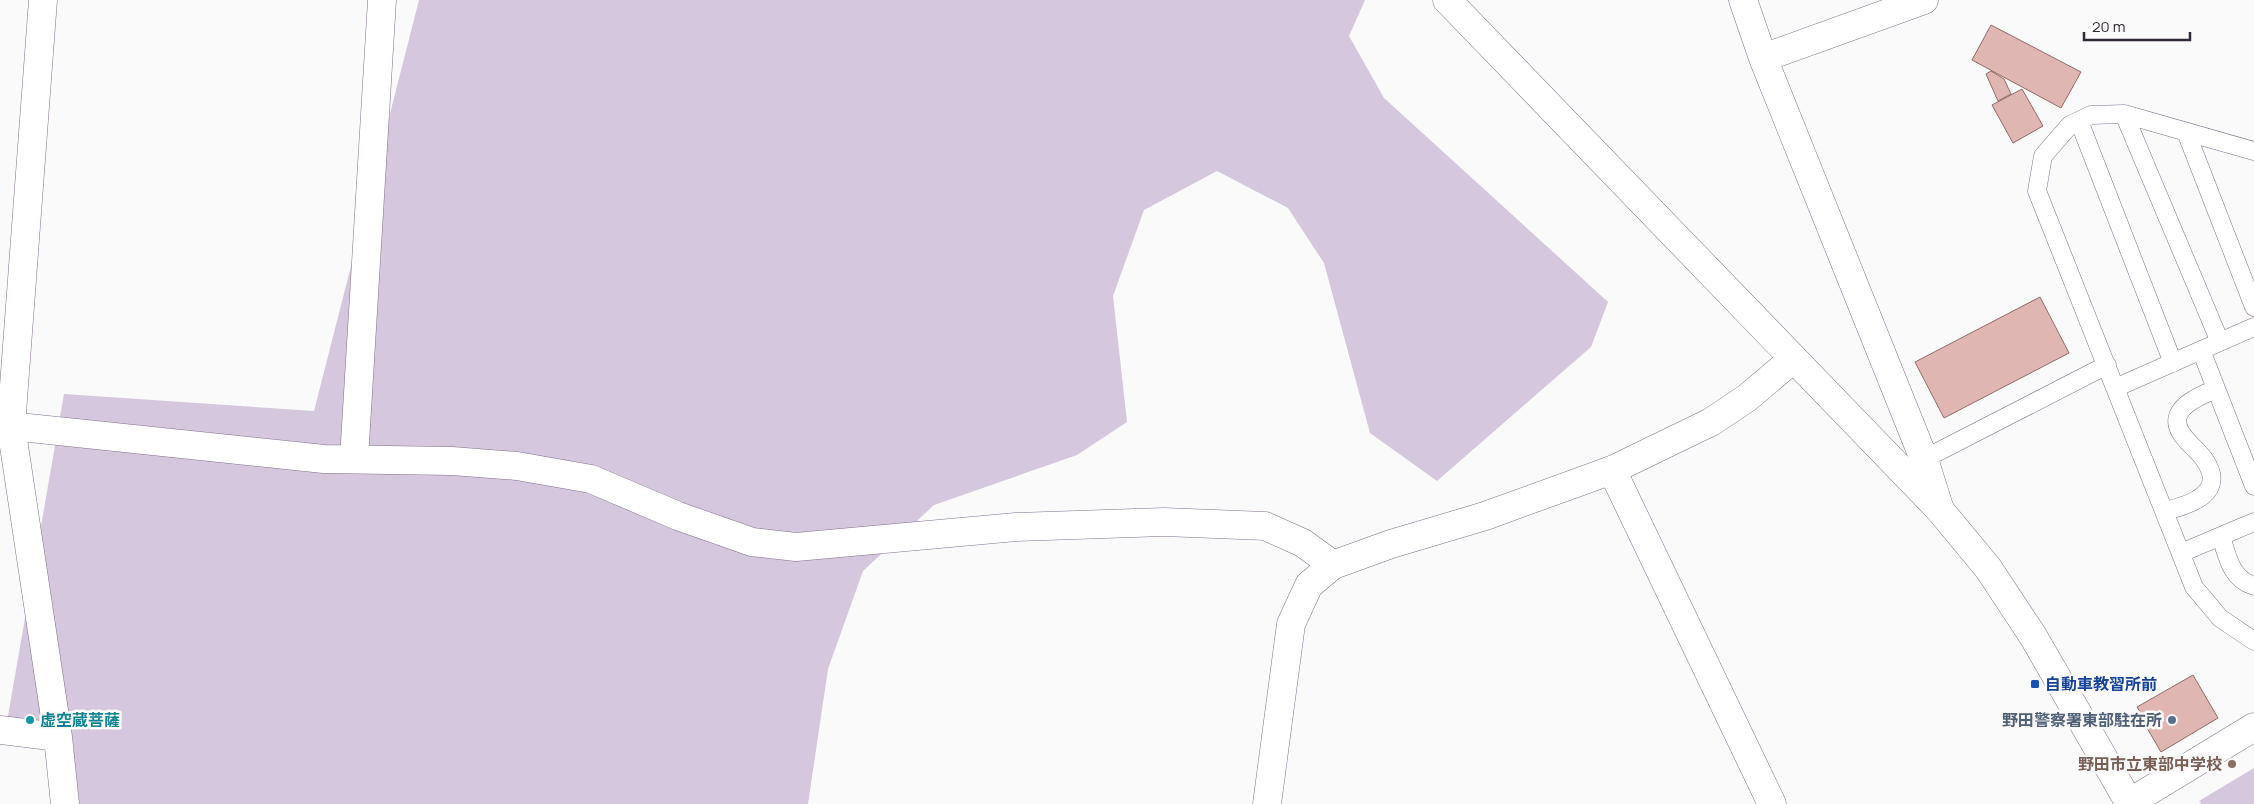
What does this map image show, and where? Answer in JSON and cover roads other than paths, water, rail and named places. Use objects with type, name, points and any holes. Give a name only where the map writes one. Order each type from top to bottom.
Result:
[{"type":"street","points":[[43,0],[5,426],[58,737],[65,804]]},
{"type":"street","points":[[354,460],[382,0]]},
{"type":"street","points":[[1447,0],[1940,510],[1988,568],[2028,628],[2130,804],[2254,726]]},
{"type":"street","points":[[1743,0],[1763,58],[1924,459],[1940,510]]},
{"type":"street","points":[[1763,58],[1924,0]]},
{"type":"street","points":[[1267,804],[1291,624],[1309,585],[1333,565],[1391,544],[1485,516],[1612,470],[1711,422],[1747,398],[1794,359]]},
{"type":"street","points":[[5,426],[324,459],[452,461],[517,466],[591,479],[678,516],[752,542],[796,547],[1016,527],[1164,522],[1265,526],[1303,543],[1333,565]]},
{"type":"street","points":[[1612,470],[1772,804]]},
{"type":"street","points":[[0,730],[58,737]]},
{"type":"lane","points":[[2124,114],[2220,342]]},
{"type":"lane","points":[[2254,151],[2124,114],[2091,115],[2070,125],[2043,156],[2037,191],[2194,587],[2220,618],[2254,641]]},
{"type":"lane","points":[[2079,120],[2173,363]]},
{"type":"lane","points":[[2186,132],[2254,307]]},
{"type":"lane","points":[[2116,388],[2254,327]]},
{"type":"lane","points":[[2201,350],[2254,486]]},
{"type":"lane","points":[[1924,459],[2107,365]]},
{"type":"lane","points":[[2165,512],[2189,505],[2201,499],[2207,493],[2211,479],[2205,460],[2180,432],[2177,420],[2183,408],[2192,398],[2216,389]]},
{"type":"lane","points":[[2181,552],[2254,522]]},
{"type":"lane","points":[[2221,536],[2231,567],[2244,583],[2254,586]]},
{"type":"place","name":"自動車教習所前","points":[[2035,684]]},
{"type":"place","name":"虚空蔵菩薩","points":[[30,720]]},
{"type":"place","name":"野田警察署東部駐在所","points":[[2172,720]]},
{"type":"place","name":"野田市立東部中学校","points":[[2232,764]]}]
